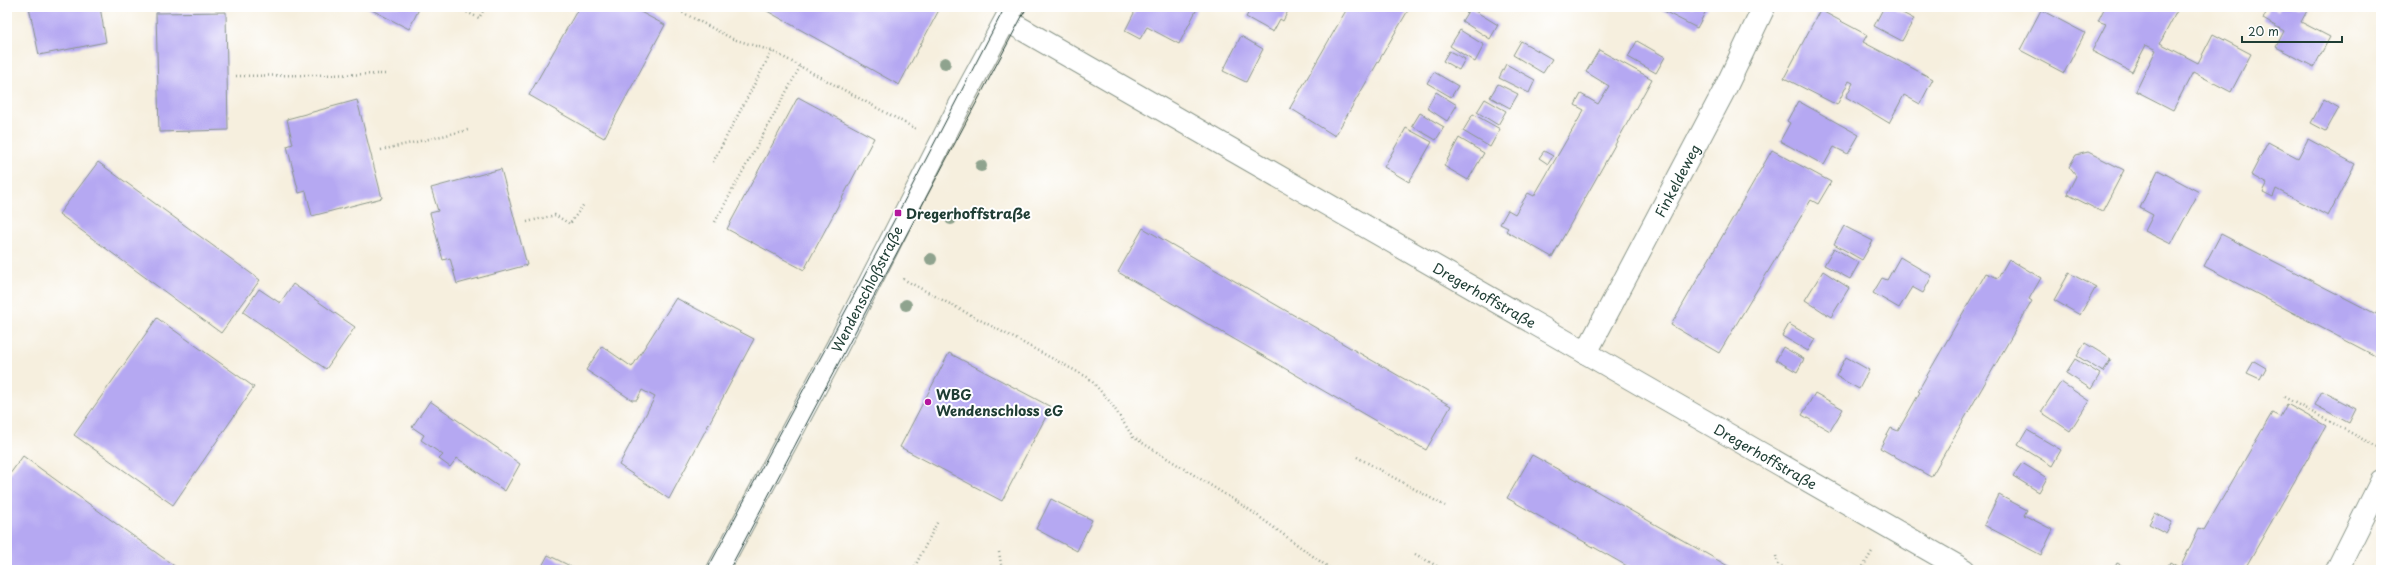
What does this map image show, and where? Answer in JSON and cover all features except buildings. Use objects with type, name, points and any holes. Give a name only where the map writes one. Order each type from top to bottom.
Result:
[{"type":"street","name":"Finkeldeweg","points":[[1586,353],[1725,89],[1764,7]]},
{"type":"street","name":"Dregerhoffstraße","points":[[1009,13],[1586,353],[1964,570]]},
{"type":"street","name":"Wendenschloßstraße","points":[[718,570],[837,347],[1009,13]]},
{"type":"street","points":[[2337,570],[2381,482]]},
{"type":"path","points":[[456,7],[479,18],[485,7]]},
{"type":"path","points":[[672,7],[733,39],[772,51],[941,143]]},
{"type":"path","points":[[713,162],[772,51]]},
{"type":"path","points":[[715,222],[800,67]]},
{"type":"path","points":[[236,76],[385,74]]},
{"type":"path","points":[[381,150],[468,130]]},
{"type":"path","points":[[526,222],[555,215],[570,224],[584,204]]},
{"type":"path","points":[[901,278],[1090,378],[1111,404],[1133,437],[1247,508],[1332,570]]},
{"type":"path","points":[[2284,397],[2381,449]]},
{"type":"path","points":[[1357,457],[1444,506]]},
{"type":"path","points":[[912,570],[938,521]]},
{"type":"path","points":[[999,552],[1002,570]]},
{"type":"path","points":[[1416,554],[1444,570]]},
{"type":"path","points":[[1776,556],[1778,564],[1789,570]]},
{"type":"tram line","points":[[707,570],[898,213],[1005,7]]},
{"type":"tram line","points":[[729,570],[1027,7]]},
{"type":"place","name":"Dregerhoffstraße","points":[[898,213]]},
{"type":"place","name":"WBG Wendenschloss eG","points":[[928,402]]}]
